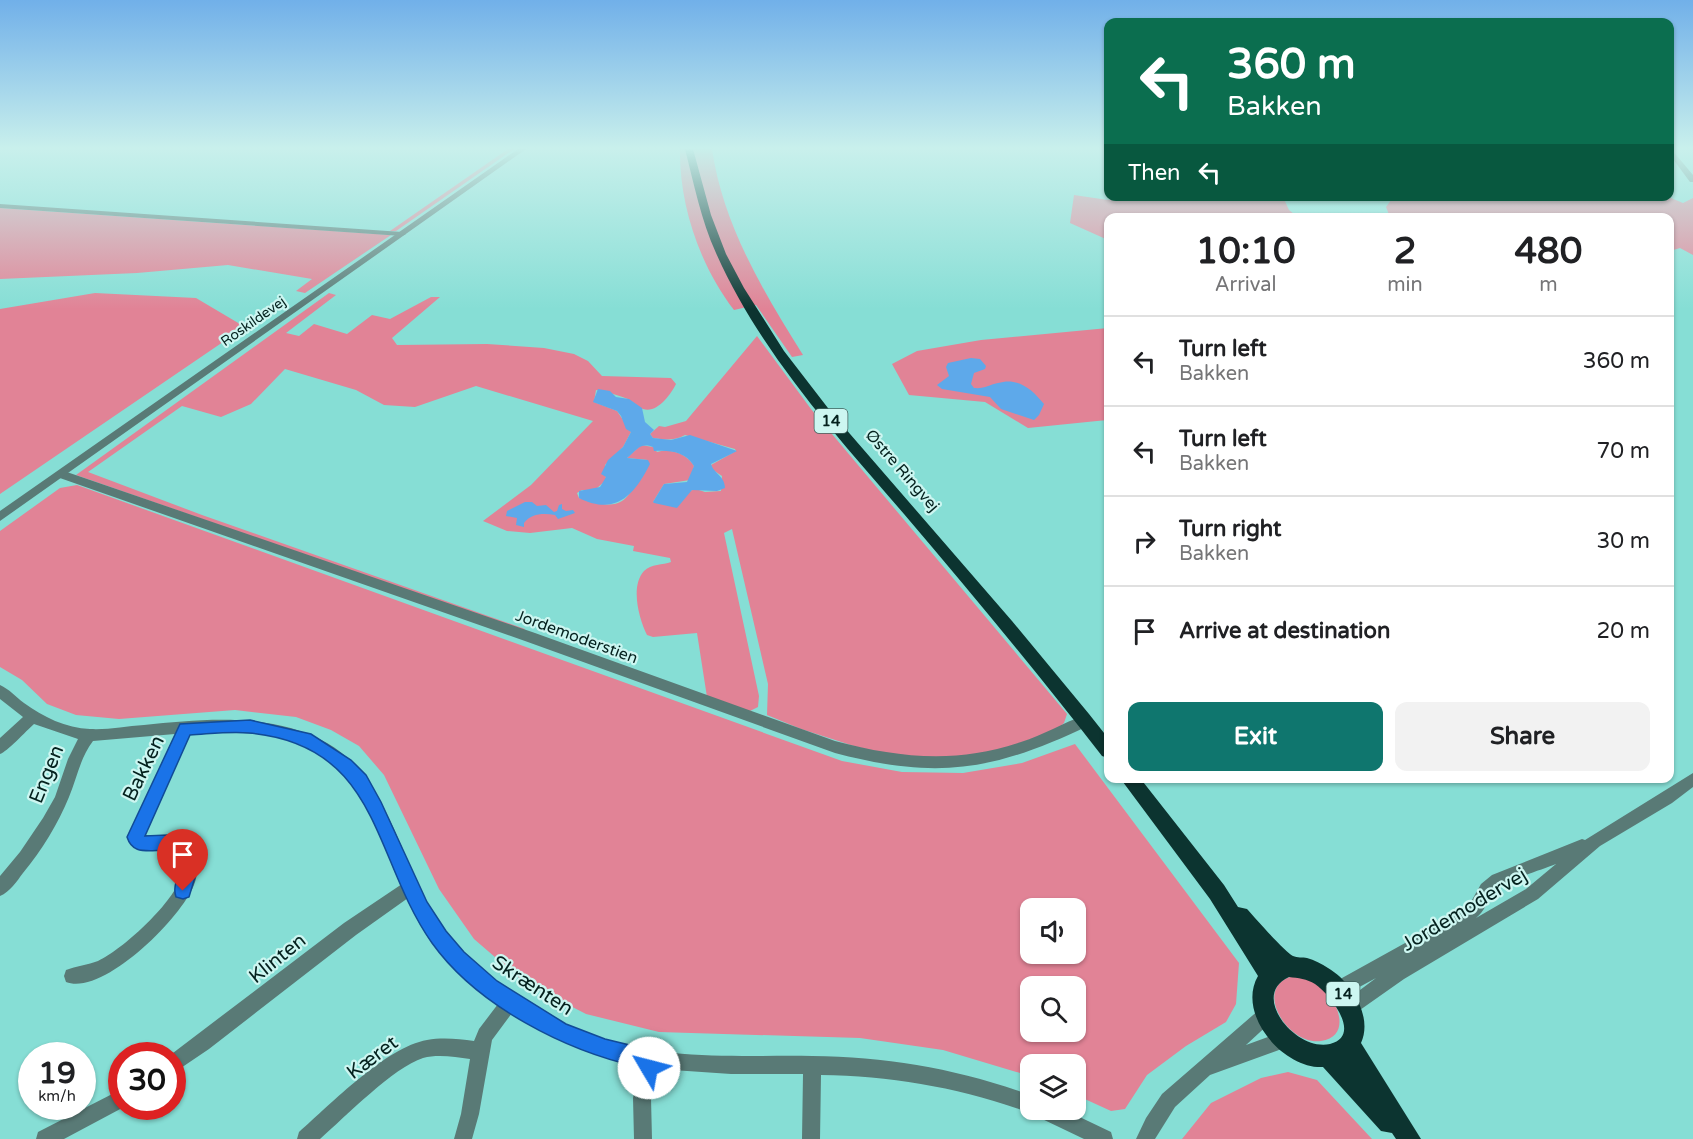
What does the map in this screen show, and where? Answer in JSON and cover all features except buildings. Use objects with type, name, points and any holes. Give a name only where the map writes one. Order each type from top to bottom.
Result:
[{"type":"main road","name":"Østre Ringvej","points":[[702,202],[720,252],[746,302],[774,346],[824,412],[972,583],[1104,746]]},
{"type":"main road","points":[[1133,783],[1279,971],[1263,993],[1266,1015],[1284,1040],[1306,1054],[1328,1056],[1340,1052],[1349,1044],[1409,1139]]},
{"type":"main road","name":"14","points":[[1279,971],[1303,967],[1316,971],[1339,989],[1350,1008],[1354,1027],[1349,1044]]},
{"type":"main road","points":[[1328,1056],[1403,1139]]},
{"type":"street","name":"Roskildevej","points":[[0,517],[447,202]]},
{"type":"street","points":[[0,206],[402,234]]},
{"type":"street","name":"Jordemoderstien","points":[[62,474],[530,637],[835,747],[876,758],[936,764],[994,757],[1035,745],[1085,721]]},
{"type":"street","name":"Skrænten","points":[[0,691],[32,718],[53,727],[88,735],[250,726],[306,738],[345,765],[366,790],[411,887],[440,938],[458,959],[490,988],[510,1002],[581,1041],[651,1059],[716,1065],[812,1065],[912,1072],[1000,1093],[1020,1100]]},
{"type":"street","points":[[0,748],[12,734],[32,718]]},
{"type":"street","name":"Bakken","points":[[72,976],[97,970],[127,951],[160,921],[183,891],[190,864],[185,851],[168,843],[142,844],[136,840],[136,837],[185,728]]},
{"type":"street","name":"Engen","points":[[0,888],[28,854],[46,827],[63,795],[76,753],[88,735]]},
{"type":"street","name":"Jordemodervej","points":[[1350,1008],[1398,973],[1532,894],[1595,841],[1693,779]]},
{"type":"street","name":"Jordemodervej","points":[[1339,989],[1458,923],[1478,906],[1487,889],[1498,880],[1595,841]]},
{"type":"street","name":"Klinten","points":[[186,1055],[227,1026],[345,932],[411,887]]},
{"type":"street","points":[[463,1139],[485,1035],[510,1002]]},
{"type":"street","points":[[1145,1139],[1162,1107],[1180,1086],[1266,1015]]},
{"type":"street","points":[[1197,1074],[1284,1040]]},
{"type":"street","name":"Kæret","points":[[306,1139],[388,1070],[414,1052],[437,1047],[480,1051]]},
{"type":"street","points":[[643,1139],[642,1098],[651,1059]]},
{"type":"street","points":[[811,1139],[812,1065]]},
{"type":"street","points":[[45,1139],[108,1105]]},
{"type":"street","points":[[1065,1120],[1104,1139]]},
{"type":"shaded area","points":[[432,202],[438,202],[396,231],[390,231]]},
{"type":"shaded area","points":[[685,202],[724,202],[747,257],[803,355],[792,357],[756,305],[734,310],[711,274]]},
{"type":"shaded area","points":[[1073,202],[1285,202],[1293,213],[1104,213],[1104,238],[1070,223]]},
{"type":"shaded area","points":[[1390,202],[1693,202],[1693,255],[1680,248],[1674,250],[1674,213],[1388,213],[1386,207]]},
{"type":"shaded area","points":[[0,208],[391,235],[305,293],[296,291],[312,279],[228,265],[137,273],[0,279]]},
{"type":"shaded area","points":[[95,293],[196,298],[245,327],[0,494],[0,309]]},
{"type":"shaded area","points":[[329,293],[336,295],[286,333],[299,336],[314,324],[347,334],[372,315],[390,319],[431,297],[440,297],[392,338],[397,345],[487,344],[544,348],[574,354],[588,361],[602,376],[671,378],[676,384],[671,393],[658,406],[648,410],[630,400],[596,390],[594,402],[617,411],[631,432],[623,447],[605,465],[606,480],[595,490],[582,490],[577,493],[579,498],[595,503],[617,504],[629,494],[648,460],[627,458],[641,445],[653,447],[657,452],[678,453],[694,466],[690,480],[664,484],[653,502],[696,489],[705,492],[721,491],[722,476],[713,470],[711,465],[736,451],[735,449],[685,435],[665,440],[653,438],[650,434],[659,426],[665,427],[686,421],[757,336],[811,409],[1067,714],[1064,723],[1056,730],[994,753],[945,758],[904,757],[857,747],[801,729],[767,715],[768,684],[732,529],[724,533],[759,696],[758,707],[750,711],[707,697],[697,633],[653,637],[647,635],[641,620],[637,603],[637,585],[640,577],[650,567],[671,562],[670,558],[633,551],[634,546],[597,539],[572,528],[530,533],[507,531],[483,521],[531,485],[593,421],[476,386],[415,407],[384,405],[356,390],[285,369],[251,404],[221,417],[182,406],[88,472],[202,515],[525,629],[524,631],[76,475]]},
{"type":"shaded area","points":[[1104,328],[1104,420],[1028,428],[985,402],[909,395],[892,364],[917,351],[981,340]]},
{"type":"shaded area","points":[[77,485],[842,761],[902,772],[963,773],[1022,763],[1075,744],[1239,963],[1236,1004],[1226,1022],[1186,1046],[1147,1075],[1125,1109],[1111,1111],[1086,1100],[1086,1054],[1020,1054],[1020,1073],[943,1050],[860,1038],[659,1032],[586,1014],[524,982],[474,939],[439,889],[384,775],[359,746],[331,730],[296,717],[235,710],[119,719],[76,715],[47,704],[22,680],[0,667],[0,531],[60,488]]},
{"type":"shaded area","points":[[1293,976],[1315,981],[1329,994],[1338,1013],[1339,1022],[1338,1031],[1332,1037],[1321,1041],[1309,1040],[1287,1026],[1279,1014],[1275,1003],[1275,992],[1281,982]]},
{"type":"shaded area","points":[[1288,1072],[1317,1080],[1372,1139],[1182,1139],[1211,1103],[1261,1078]]},
{"type":"water","points":[[971,358],[980,359],[986,366],[985,369],[974,373],[971,384],[974,388],[1005,382],[1018,383],[1029,389],[1044,404],[1039,415],[1034,420],[1001,409],[990,397],[942,389],[937,385],[949,376],[946,367],[948,363]]},
{"type":"water","points":[[598,389],[610,391],[616,397],[629,399],[642,408],[645,422],[654,430],[650,434],[653,438],[671,440],[690,435],[737,451],[711,464],[725,484],[725,488],[717,491],[692,490],[677,508],[654,503],[664,484],[687,482],[694,466],[681,454],[671,451],[654,451],[653,447],[645,445],[627,458],[648,460],[650,464],[630,494],[613,504],[603,505],[579,498],[579,491],[600,487],[606,477],[601,474],[608,460],[623,447],[631,432],[626,429],[617,411],[593,402]]},
{"type":"water","points":[[525,502],[532,502],[537,506],[546,505],[554,512],[562,504],[562,509],[573,510],[575,513],[558,519],[555,515],[538,514],[530,517],[524,523],[524,527],[516,525],[517,518],[506,516],[507,511]]},
{"type":"route","points":[[183,891],[190,870],[190,860],[185,851],[168,843],[139,843],[136,840],[136,832],[185,728],[250,726],[306,738],[345,765],[360,780],[375,807],[421,908],[440,938],[458,959],[490,988],[560,1031],[605,1049],[651,1059],[649,1068]]}]
